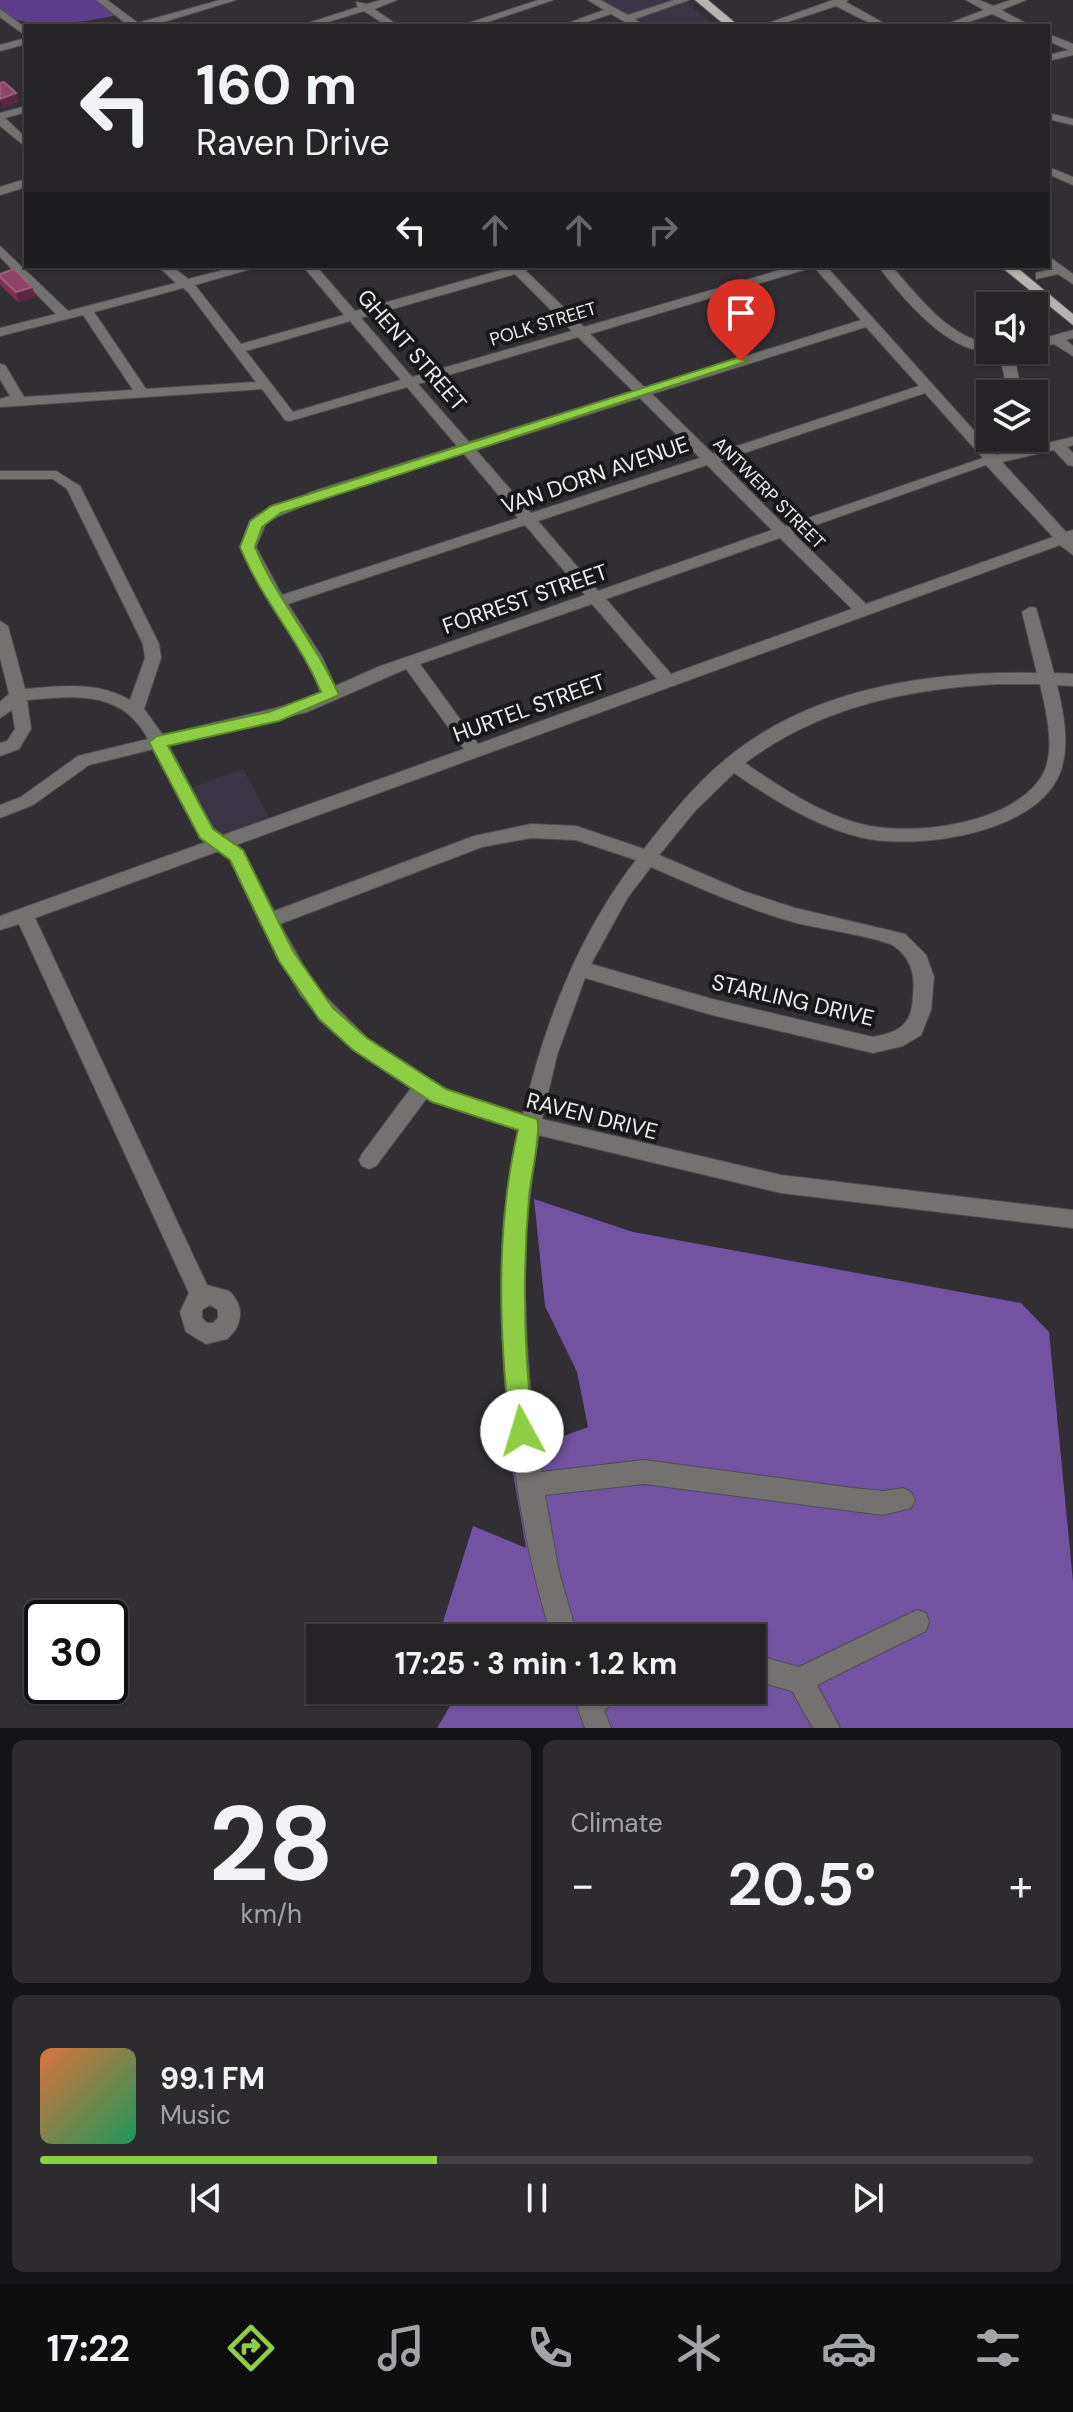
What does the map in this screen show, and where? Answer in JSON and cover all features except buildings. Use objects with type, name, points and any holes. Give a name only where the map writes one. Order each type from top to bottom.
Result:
[{"type":"main road","points":[[684,0],[714,24]]},
{"type":"main road","points":[[701,0],[731,24]]},
{"type":"main road","points":[[1009,268],[1073,321]]},
{"type":"main road","points":[[1030,268],[1073,303]]},
{"type":"street","points":[[101,0],[135,24]]},
{"type":"street","points":[[145,24],[231,0]]},
{"type":"street","points":[[354,0],[391,24]]},
{"type":"street","points":[[311,24],[392,0]]},
{"type":"street","points":[[471,24],[548,0]]},
{"type":"street","points":[[593,0],[635,24]]},
{"type":"street","points":[[626,19],[684,0]]},
{"type":"street","points":[[971,0],[1022,24]]},
{"type":"street","points":[[953,24],[1021,0]]},
{"type":"street","points":[[771,24],[840,1],[880,24]]},
{"type":"street","points":[[571,24],[612,11]]},
{"type":"street","points":[[0,12],[24,31]]},
{"type":"street","points":[[1050,38],[1073,50]]},
{"type":"street","points":[[0,48],[24,42]]},
{"type":"street","points":[[1050,57],[1073,50]]},
{"type":"street","points":[[1050,107],[1073,113]]},
{"type":"street","points":[[24,110],[0,118],[24,142]]},
{"type":"street","points":[[1050,116],[1073,122]]},
{"type":"street","points":[[1050,171],[1073,181]]},
{"type":"street","points":[[0,191],[24,184]]},
{"type":"street","points":[[0,250],[24,265]]},
{"type":"street","points":[[1050,262],[1073,280]]},
{"type":"street","points":[[0,277],[28,268],[65,315]]},
{"type":"street","points":[[166,268],[184,284],[265,385]]},
{"type":"street","points":[[0,332],[247,268]]},
{"type":"street","name":"GHENT STREET","points":[[311,268],[668,681]]},
{"type":"street","points":[[237,349],[517,268]]},
{"type":"street","name":"ANTWERP STREET","points":[[521,268],[641,393],[863,611]]},
{"type":"street","name":"POLK STREET","points":[[265,385],[290,417],[801,268]]},
{"type":"street","points":[[821,268],[992,460],[1070,541]]},
{"type":"street","points":[[886,268],[939,324],[976,346]]},
{"type":"street","points":[[1046,281],[1060,270]]},
{"type":"street","points":[[1046,281],[1073,280]]},
{"type":"street","points":[[86,310],[143,394]]},
{"type":"street","points":[[330,695],[321,673],[277,602],[248,547],[256,524],[291,503],[869,322]]},
{"type":"street","points":[[1048,341],[1073,334]]},
{"type":"street","points":[[1056,339],[1073,352]]},
{"type":"street","points":[[0,368],[17,396],[16,402]]},
{"type":"street","points":[[0,403],[265,385]]},
{"type":"street","name":"VAN DORN AVENUE","points":[[277,602],[928,388]]},
{"type":"street","points":[[1065,443],[1073,462]]},
{"type":"street","name":"FORREST STREET","points":[[0,812],[27,801],[84,760],[273,717],[410,663],[783,532],[992,460],[1065,443]]},
{"type":"street","points":[[0,475],[56,475],[73,486],[151,644],[153,658],[135,710],[112,697],[79,690],[18,695],[0,712]]},
{"type":"street","name":"HURTEL STREET","points":[[0,923],[863,611],[1070,541]]},
{"type":"street","points":[[732,763],[807,813],[838,826],[891,837],[952,833],[1018,806],[1044,785],[1054,768],[1053,712],[1030,612]]},
{"type":"street","points":[[0,626],[18,695],[23,729],[13,745],[0,750]]},
{"type":"street","points":[[410,663],[474,750]]},
{"type":"street","points":[[562,1624],[530,1485],[514,1362],[512,1269],[522,1159],[530,1125],[555,1031],[595,936],[645,857],[716,775],[781,730],[863,699],[961,679],[1073,680]]},
{"type":"street","name":"RAVEN DRIVE","points":[[135,710],[157,742],[207,833],[237,855],[268,921],[308,991],[326,1014],[360,1044],[424,1086],[469,1107],[530,1125],[781,1184],[1073,1219]]},
{"type":"street","points":[[268,921],[451,850],[505,835],[544,831],[576,833],[645,857]]},
{"type":"street","name":"STARLING DRIVE","points":[[581,969],[712,1007],[873,1045],[896,1040],[914,1029],[921,1010],[924,977],[919,960],[898,939],[794,915],[707,884],[645,857]]},
{"type":"street","points":[[24,914],[202,1298]]},
{"type":"street","points":[[369,1160],[424,1086]]},
{"type":"street","points":[[530,1485],[644,1472],[853,1500],[883,1503],[903,1500]]},
{"type":"street","points":[[766,1671],[800,1680],[917,1622]]},
{"type":"street","points":[[800,1680],[827,1728]]},
{"type":"shaded area","points":[[0,0],[101,0],[120,14],[93,20],[42,24],[11,18],[0,12]]},
{"type":"shaded area","points":[[593,0],[684,0],[713,24],[635,24]]},
{"type":"shaded area","points":[[243,769],[271,821],[220,838],[188,789]]},
{"type":"shaded area","points":[[534,1199],[633,1232],[1021,1303],[1049,1332],[1073,1582],[1073,1728],[437,1728],[450,1704],[766,1704],[766,1624],[442,1624],[473,1526],[526,1548],[510,1456],[588,1427],[577,1372],[545,1306]]},
{"type":"route","points":[[522,1431],[514,1362],[512,1269],[522,1159],[530,1125],[440,1096],[360,1044],[326,1014],[286,955],[237,855],[207,833],[157,742],[273,717],[330,695],[321,673],[257,571],[248,547],[249,538],[262,518],[291,503],[741,361]]}]
